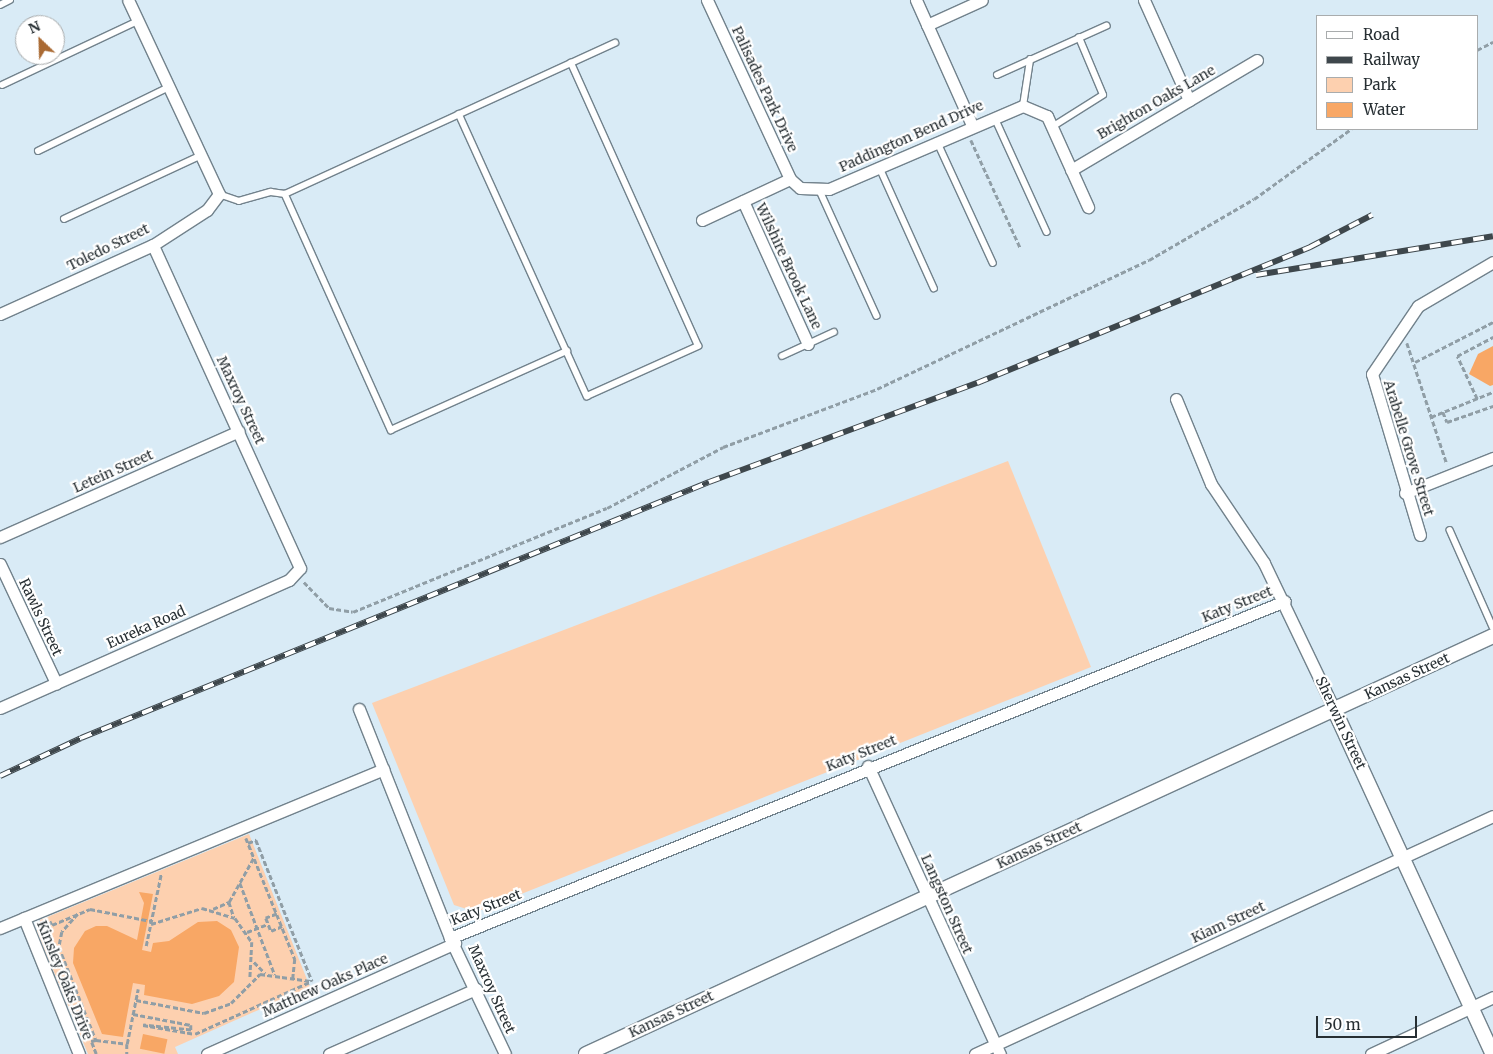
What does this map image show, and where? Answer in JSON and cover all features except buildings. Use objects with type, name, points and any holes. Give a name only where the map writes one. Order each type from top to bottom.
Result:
[{"type":"street","points":[[128,0],[170,86],[219,194]]},
{"type":"street","name":"Palisades Park Drive","points":[[708,0],[790,179],[800,188],[820,191]]},
{"type":"street","points":[[916,0],[972,125]]},
{"type":"street","points":[[927,25],[982,0]]},
{"type":"street","points":[[1144,0],[1189,100]]},
{"type":"street","name":"Brighton Oaks Lane","points":[[1071,170],[1257,60]]},
{"type":"street","points":[[1028,107],[1047,116],[1088,207]]},
{"type":"street","name":"Paddington Bend Drive","points":[[820,191],[994,116],[1028,107]]},
{"type":"street","points":[[702,220],[790,179]]},
{"type":"street","name":"Toledo Street","points":[[0,314],[153,245],[207,210],[219,194]]},
{"type":"street","name":"Wilshire Brook Lane","points":[[743,201],[808,344]]},
{"type":"street","name":"Maxroy Street","points":[[153,245],[239,431],[298,572]]},
{"type":"street","name":"Arabelle Grove Street","points":[[1420,535],[1405,493],[1372,374],[1418,306],[1493,262]]},
{"type":"street","name":"Sherwin Street","points":[[1176,399],[1211,484],[1285,601],[1493,1054]]},
{"type":"street","name":"Letein Street","points":[[0,538],[239,431]]},
{"type":"street","points":[[1405,493],[1493,458]]},
{"type":"street","name":"Rawls Street","points":[[0,564],[56,684]]},
{"type":"street","name":"Eureka Road","points":[[0,708],[298,572]]},
{"type":"street","name":"Katy Street","points":[[453,941],[868,766],[1285,601]]},
{"type":"street","name":"Kansas Street","points":[[586,1054],[1493,636]]},
{"type":"street","name":"Maxroy Street","points":[[360,709],[453,941],[505,1054]]},
{"type":"street","name":"Langston Street","points":[[868,766],[997,1049]]},
{"type":"street","points":[[0,928],[383,769]]},
{"type":"street","name":"Kiam Street","points":[[975,1054],[997,1049],[1493,816]]},
{"type":"street","name":"Kinsley Oaks Drive","points":[[24,918],[79,1054]]},
{"type":"street","name":"Matthew Oaks Place","points":[[207,1054],[453,941]]},
{"type":"street","points":[[329,1054],[476,989]]},
{"type":"street","points":[[1371,1054],[1493,998]]},
{"type":"lane","points":[[0,5],[10,0]]},
{"type":"lane","points":[[2,85],[138,21]]},
{"type":"lane","points":[[997,75],[1106,26]]},
{"type":"lane","points":[[1052,128],[1104,95],[1079,38]]},
{"type":"lane","points":[[219,194],[239,201],[271,192],[285,194],[616,43]]},
{"type":"lane","points":[[1028,107],[1030,60]]},
{"type":"lane","points":[[459,114],[588,396],[698,346],[571,63]]},
{"type":"lane","points":[[38,151],[170,86]]},
{"type":"lane","points":[[994,116],[1047,232]]},
{"type":"lane","points":[[937,141],[993,263]]},
{"type":"lane","points":[[64,219],[202,155]]},
{"type":"lane","points":[[879,166],[934,288]]},
{"type":"lane","points":[[820,191],[877,316]]},
{"type":"lane","points":[[285,194],[391,430],[567,351]]},
{"type":"lane","points":[[782,356],[834,332]]},
{"type":"lane","points":[[1450,530],[1493,627]]},
{"type":"path","points":[[1478,50],[1493,42]]},
{"type":"path","points":[[298,572],[329,608],[352,612],[607,508],[723,446],[877,388],[1149,260],[1254,199],[1350,130]]},
{"type":"path","points":[[970,139],[1020,247]]},
{"type":"path","points":[[1414,362],[1493,322]]},
{"type":"path","points":[[1399,332],[1414,362],[1450,475]]},
{"type":"path","points":[[1477,398],[1457,356],[1493,337]]},
{"type":"path","points":[[1431,417],[1493,392]]},
{"type":"path","points":[[1443,412],[1447,422],[1493,406]]},
{"type":"path","points":[[246,838],[296,962],[293,978]]},
{"type":"path","points":[[248,843],[256,840],[312,981]]},
{"type":"path","points":[[49,918],[52,925],[90,909],[151,922],[193,910],[212,909],[229,902],[254,857]]},
{"type":"path","points":[[146,946],[161,872]]},
{"type":"path","points":[[240,883],[276,975]]},
{"type":"path","points":[[229,902],[235,918],[247,932],[254,962],[250,981]]},
{"type":"path","points":[[212,909],[235,918]]},
{"type":"path","points":[[78,914],[62,932],[59,947],[96,1040]]},
{"type":"path","points":[[277,914],[266,918],[270,931],[282,926]]},
{"type":"path","points":[[247,932],[268,924]]},
{"type":"path","points":[[254,962],[265,973],[312,981]]},
{"type":"path","points":[[135,1000],[208,1012],[231,1003],[250,981],[265,973]]},
{"type":"path","points":[[133,1014],[191,1026],[191,1030],[143,1024],[195,1034],[312,981]]},
{"type":"path","points":[[127,1054],[127,1044],[138,989]]},
{"type":"path","points":[[96,1054],[91,1041],[127,1044]]},
{"type":"green space","points":[[1008,461],[1091,667],[476,912],[454,905],[372,703]]},
{"type":"green space","points":[[249,834],[310,987],[175,1047],[178,1054],[88,1054],[37,931],[40,920]]},
{"type":"water","points":[[1493,346],[1493,385],[1490,386],[1469,374],[1478,354]]},
{"type":"water","points":[[139,892],[153,894],[142,950],[151,952],[153,943],[169,941],[198,922],[217,921],[231,930],[239,947],[234,982],[219,996],[192,1004],[144,995],[145,985],[133,983],[123,1037],[102,1034],[73,963],[74,948],[85,931],[96,926],[107,926],[137,940],[144,903]]},
{"type":"water","points":[[143,1034],[167,1039],[164,1054],[140,1049]]},
{"type":"railway","points":[[0,776],[81,738],[709,482],[977,383],[1310,247],[1372,215]]},
{"type":"railway","points":[[1256,275],[1493,236]]}]
